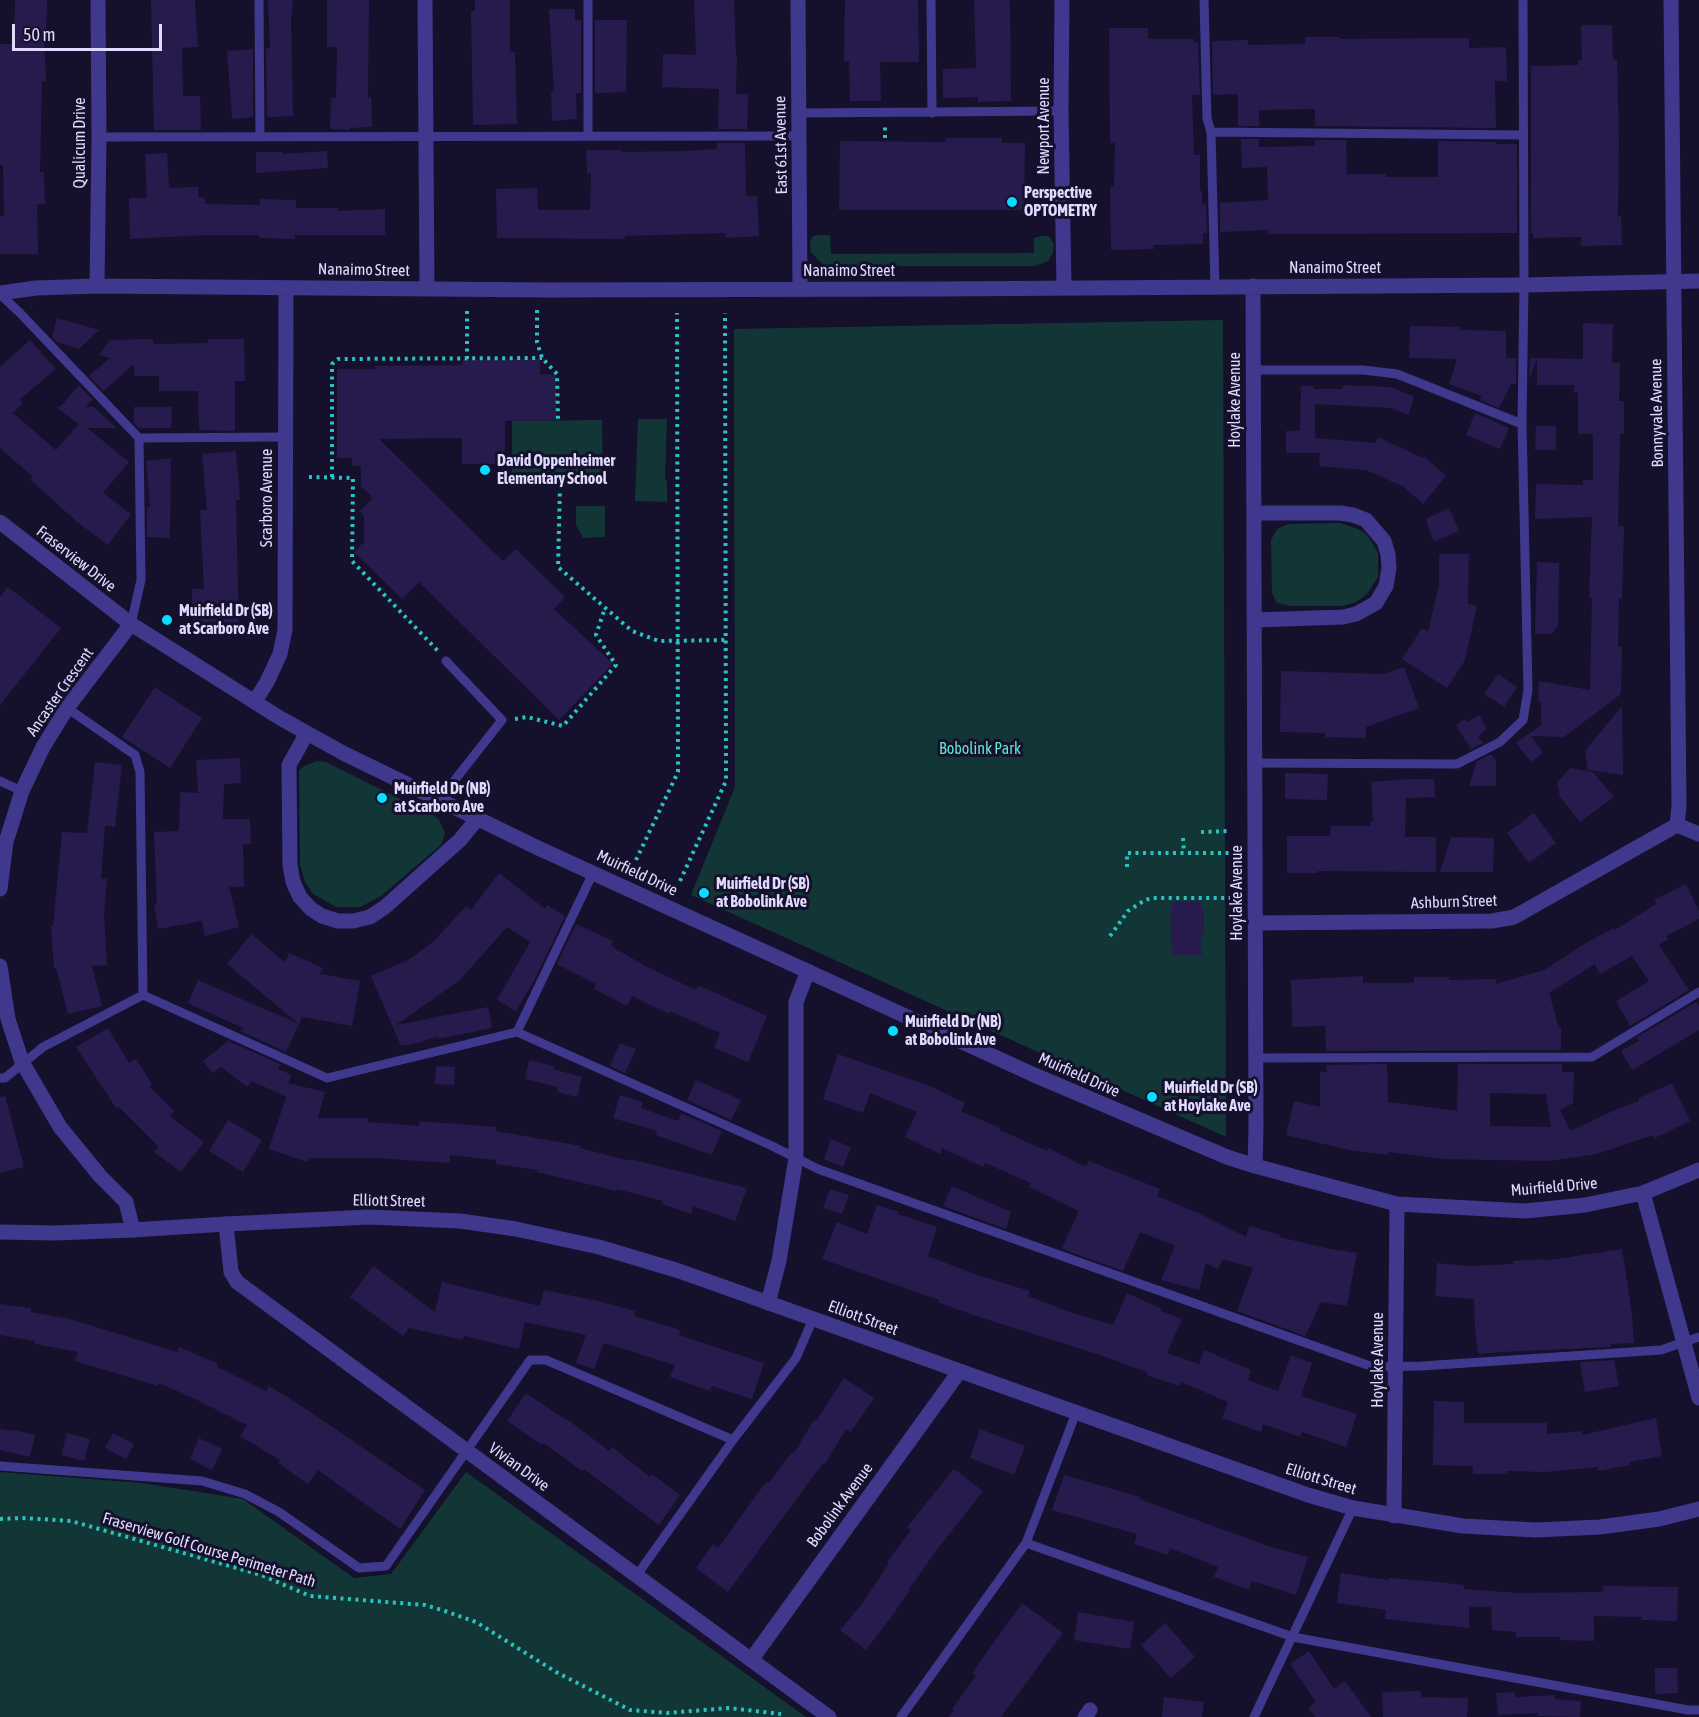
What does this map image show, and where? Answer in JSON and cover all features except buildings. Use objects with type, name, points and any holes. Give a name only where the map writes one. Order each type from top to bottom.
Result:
[{"type":"street","name":"Qualicum Drive","points":[[97,286],[98,0]]},
{"type":"street","points":[[425,0],[427,289]]},
{"type":"street","name":"East 61st Avenue","points":[[798,0],[800,289]]},
{"type":"street","name":"Newport Avenue","points":[[1062,0],[1064,288]]},
{"type":"street","name":"Bonnyvale Avenue","points":[[1671,0],[1679,806],[1677,825]]},
{"type":"street","name":"Nanaimo Street","points":[[0,294],[36,288],[97,286],[800,289],[1524,285],[1699,281]]},
{"type":"street","name":"Hoylake Avenue","points":[[1253,286],[1255,1166]]},
{"type":"street","name":"Scarboro Avenue","points":[[255,701],[280,654],[285,630],[286,288]]},
{"type":"street","points":[[1254,513],[1340,513],[1366,520],[1384,541],[1389,568],[1386,586],[1376,603],[1356,614],[1343,617],[1255,620]]},
{"type":"street","name":"Fraserview Drive","points":[[1,525],[131,624]]},
{"type":"street","name":"Muirfield Drive","points":[[131,624],[307,733],[439,800],[592,873],[1131,1117],[1255,1166],[1396,1204],[1525,1211],[1585,1205],[1643,1192],[1699,1170]]},
{"type":"street","name":"Ancaster Crescent","points":[[0,889],[6,842],[22,791],[43,747],[68,708],[131,624]]},
{"type":"street","points":[[307,733],[289,765],[290,865],[293,882],[300,897],[311,909],[322,916],[338,921],[353,921],[370,917],[385,907],[465,836],[478,818]]},
{"type":"street","points":[[1677,825],[1699,834]]},
{"type":"street","name":"Ashburn Street","points":[[1256,923],[1492,921],[1514,917],[1677,825]]},
{"type":"street","points":[[0,966],[8,1019],[22,1062],[60,1127],[100,1176],[126,1202],[133,1230]]},
{"type":"street","points":[[768,1303],[779,1261],[796,1158],[796,1002],[808,971]]},
{"type":"street","points":[[1643,1192],[1692,1340],[1699,1398]]},
{"type":"street","name":"Hoylake Avenue","points":[[1394,1516],[1396,1204]]},
{"type":"street","name":"Elliott Street","points":[[0,1232],[55,1233],[133,1230],[369,1217],[460,1221],[516,1229],[599,1247],[679,1271],[1308,1495],[1353,1508],[1462,1526],[1536,1530],[1600,1527],[1659,1519],[1699,1509]]},
{"type":"street","name":"Vivian Drive","points":[[226,1224],[231,1272],[237,1282],[830,1717]]},
{"type":"street","name":"Bobolink Avenue","points":[[751,1660],[959,1372]]},
{"type":"lane","points":[[259,0],[260,137]]},
{"type":"lane","points":[[588,0],[588,135]]},
{"type":"lane","points":[[932,0],[932,113]]},
{"type":"lane","points":[[1204,0],[1207,118],[1211,132],[1215,287]]},
{"type":"lane","points":[[1255,763],[1457,764],[1500,742],[1523,720],[1528,690],[1522,424],[1523,0]]},
{"type":"lane","points":[[798,113],[1061,111]]},
{"type":"lane","points":[[1211,132],[1522,135]]},
{"type":"lane","points":[[99,137],[798,136]]},
{"type":"lane","points":[[0,294],[140,438],[141,580],[131,624]]},
{"type":"lane","points":[[1253,370],[1363,370],[1397,374],[1522,424]]},
{"type":"lane","points":[[140,438],[285,438]]},
{"type":"lane","points":[[439,800],[502,720],[446,661]]},
{"type":"lane","points":[[68,708],[135,755],[140,772],[143,994]]},
{"type":"lane","points":[[0,781],[22,791]]},
{"type":"lane","points":[[517,1032],[592,873]]},
{"type":"lane","points":[[1256,1058],[1592,1057],[1699,992]]},
{"type":"lane","points":[[143,994],[327,1078],[517,1032],[829,1173],[1373,1367],[1660,1350],[1692,1340]]},
{"type":"lane","points":[[0,1078],[5,1078],[43,1047],[143,994]]},
{"type":"lane","points":[[637,1575],[796,1358],[813,1319]]},
{"type":"lane","points":[[0,1466],[202,1481],[245,1494],[279,1512],[359,1568],[386,1566],[530,1360],[546,1360],[734,1440]]},
{"type":"lane","points":[[901,1717],[1026,1542],[1076,1413]]},
{"type":"lane","points":[[1254,1717],[1353,1508]]},
{"type":"lane","points":[[1026,1542],[1293,1637],[1688,1710],[1699,1710]]},
{"type":"path","points":[[537,310],[537,342],[542,358],[557,374],[558,420]]},
{"type":"path","points":[[466,359],[467,311]]},
{"type":"path","points":[[636,860],[678,772],[677,313]]},
{"type":"path","points":[[680,881],[726,781],[726,313]]},
{"type":"path","points":[[332,477],[332,364],[338,359],[542,358]]},
{"type":"path","points":[[309,477],[353,478],[352,561],[446,661]]},
{"type":"path","points":[[560,486],[558,567],[632,631],[658,641],[726,640]]},
{"type":"path","points":[[502,720],[527,717],[563,726],[616,665],[596,635],[605,608]]},
{"type":"path","points":[[1201,832],[1230,831]]},
{"type":"path","points":[[1184,838],[1184,854]]},
{"type":"path","points":[[1127,867],[1127,853],[1230,853]]},
{"type":"path","points":[[1110,936],[1128,910],[1144,900],[1230,898]]},
{"type":"path","name":"Fraserview Golf Course Perimeter Path","points":[[0,1520],[23,1518],[71,1521],[261,1575],[310,1596],[425,1605],[445,1611],[476,1622],[556,1672],[630,1710],[667,1713],[729,1708],[781,1714]]},
{"type":"green space","points":[[830,235],[831,254],[1034,253],[1034,238],[1041,236],[1049,236],[1054,244],[1053,253],[1048,261],[1035,266],[826,266],[811,252],[810,241],[813,236]]},
{"type":"green space","name":"Bobolink Park","points":[[1223,320],[1226,1137],[691,895],[735,787],[734,329]]},
{"type":"green space","points":[[638,419],[667,419],[665,477],[667,502],[635,501]]},
{"type":"green space","points":[[602,420],[603,486],[512,487],[512,421]]},
{"type":"green space","points":[[576,506],[605,506],[605,537],[583,538],[576,525]]},
{"type":"green space","points":[[1340,523],[1366,534],[1378,553],[1378,577],[1367,594],[1356,602],[1343,606],[1291,606],[1277,603],[1272,593],[1271,540],[1277,529],[1288,524]]},
{"type":"green space","points":[[317,761],[326,762],[436,817],[445,833],[441,845],[381,896],[360,907],[336,907],[313,894],[305,882],[300,864],[299,770]]},
{"type":"green space","points":[[0,1472],[142,1483],[243,1499],[354,1578],[391,1574],[466,1472],[806,1717],[0,1717]]},
{"type":"place","name":"Perspective OPTOMETRY","points":[[1012,202]]},
{"type":"place","name":"David Oppenheimer Elementary School","points":[[485,470]]},
{"type":"place","name":"Muirfield Dr (SB) at Scarboro Ave","points":[[167,620]]},
{"type":"place","name":"Muirfield Dr (NB) at Scarboro Ave","points":[[382,798]]},
{"type":"place","name":"Muirfield Dr (SB) at Bobolink Ave","points":[[704,893]]},
{"type":"place","name":"Muirfield Dr (NB) at Bobolink Ave","points":[[893,1031]]},
{"type":"place","name":"Muirfield Dr (SB) at Hoylake Ave","points":[[1152,1097]]}]
